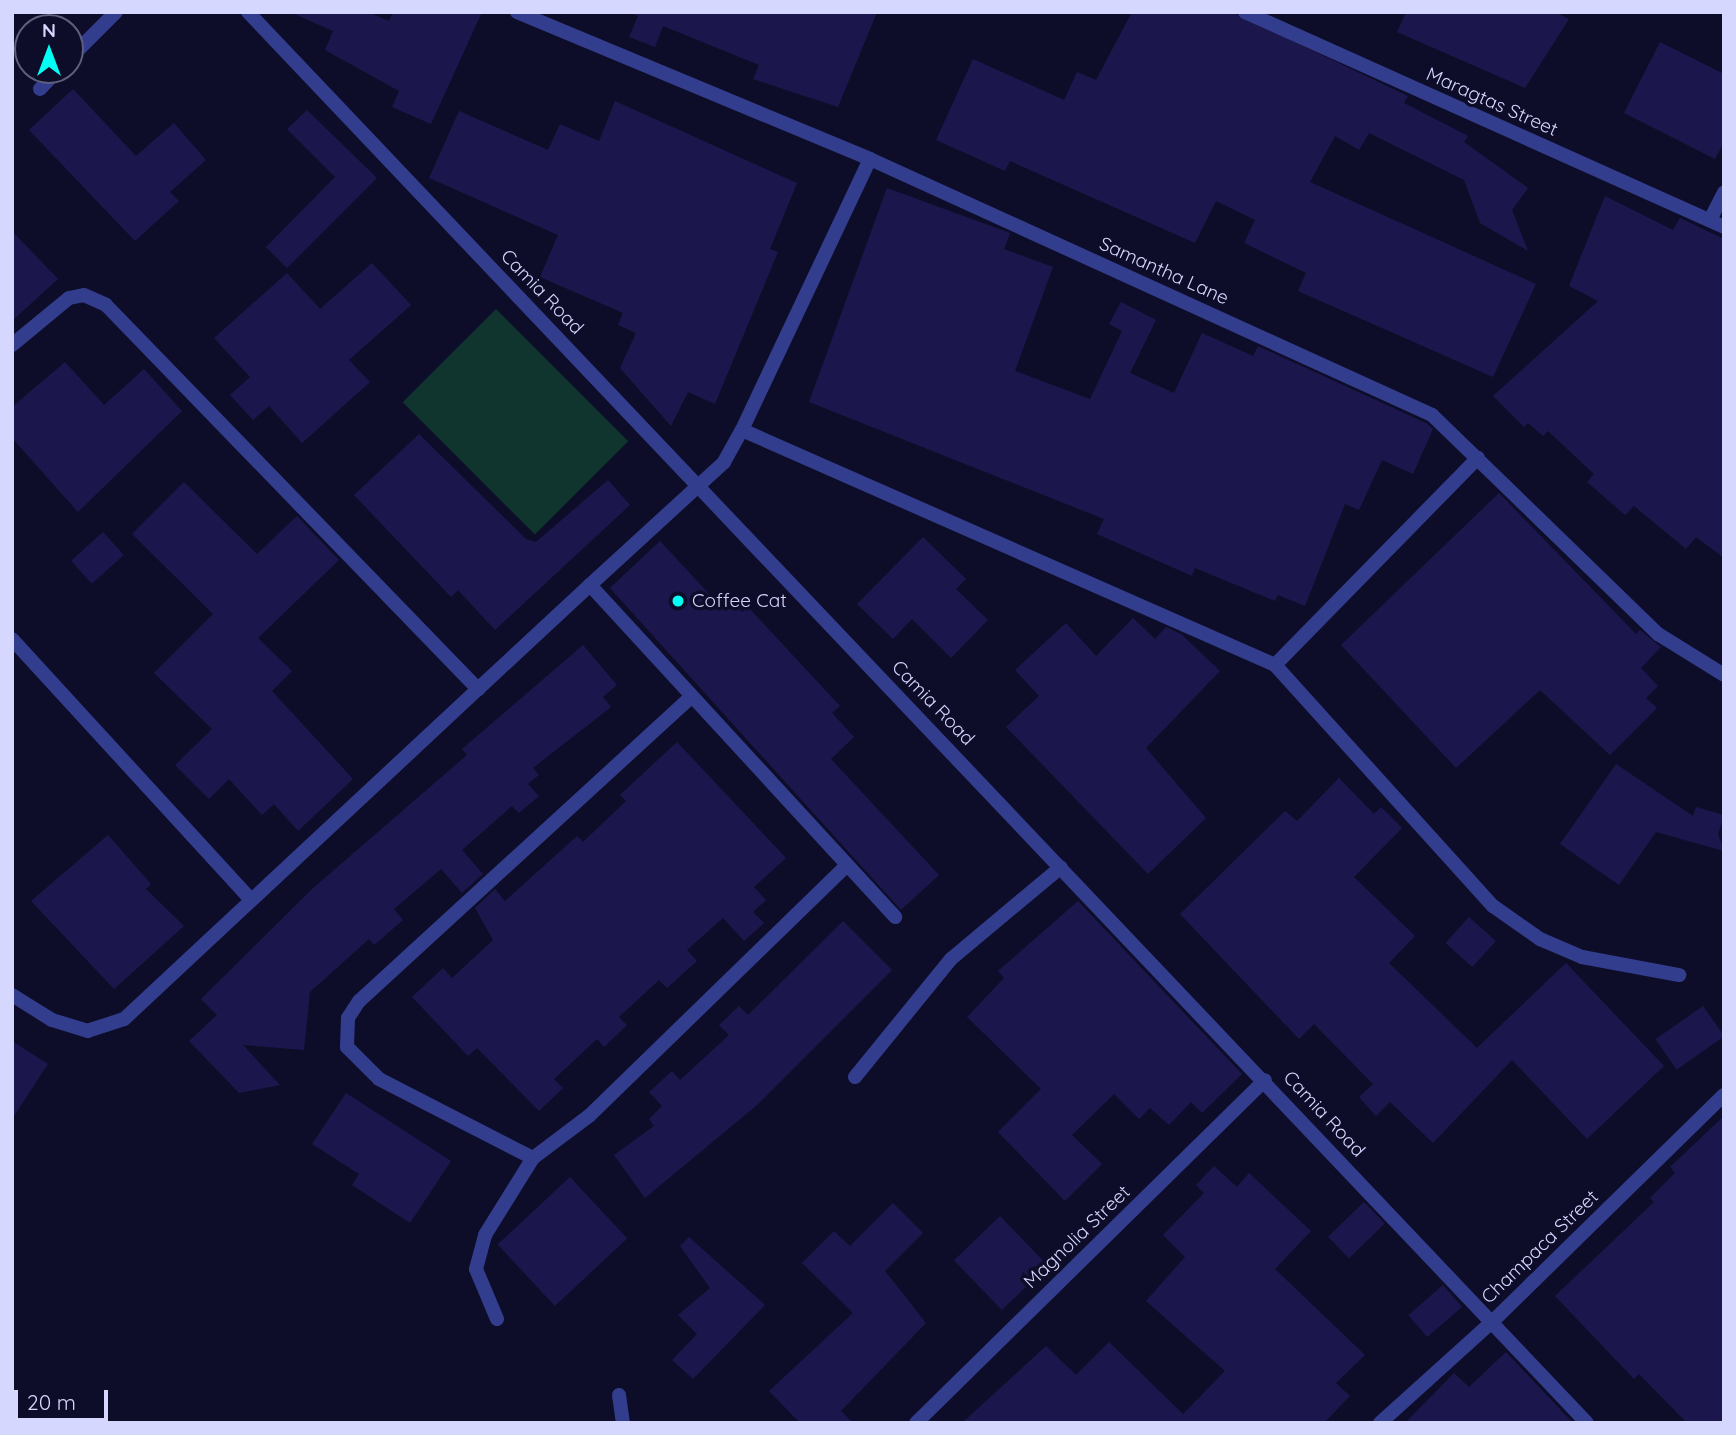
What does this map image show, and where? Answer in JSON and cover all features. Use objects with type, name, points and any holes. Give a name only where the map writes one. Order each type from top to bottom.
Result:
[{"type":"street","points":[[84,44],[116,12]]},
{"type":"street","name":"Camia Road","points":[[248,12],[1265,1080],[1587,1423]]},
{"type":"street","name":"Samantha Lane","points":[[517,12],[870,159],[1432,415],[1658,634],[1724,675]]},
{"type":"street","name":"Maragtas Street","points":[[1245,12],[1717,223]]},
{"type":"street","points":[[40,89],[45,84]]},
{"type":"street","points":[[12,995],[71,1028],[105,1029],[124,1019],[249,898],[724,462],[742,430],[870,159]]},
{"type":"street","points":[[1717,223],[1724,192]]},
{"type":"street","points":[[12,345],[69,298],[85,295],[107,305],[478,690]]},
{"type":"street","points":[[742,430],[1275,665],[1493,906],[1540,939],[1582,957],[1679,975]]},
{"type":"street","points":[[1275,665],[1478,458]]},
{"type":"street","points":[[590,584],[895,917]]},
{"type":"street","points":[[12,639],[249,898]]},
{"type":"street","points":[[533,1158],[379,1079],[347,1047],[348,1018],[691,697]]},
{"type":"street","points":[[497,1319],[476,1269],[485,1236],[533,1158],[589,1116],[846,866]]},
{"type":"street","points":[[855,1077],[951,959],[1061,866]]},
{"type":"street","name":"Magnolia Street","points":[[916,1423],[1265,1080]]},
{"type":"street","name":"Champaca Street","points":[[1380,1423],[1493,1321],[1724,1095]]},
{"type":"street","points":[[619,1395],[623,1423]]},
{"type":"green space","points":[[496,309],[628,441],[535,535],[403,402]]},
{"type":"building","points":[[290,12],[368,12],[389,21],[393,12],[482,12],[431,124],[392,107],[399,91],[325,50],[333,31]]},
{"type":"building","points":[[631,12],[877,12],[838,107],[753,79],[759,65],[663,26],[655,47],[629,37],[638,16]]},
{"type":"building","points":[[1132,12],[1232,12],[1408,96],[1404,103],[1468,136],[1464,142],[1528,188],[1512,210],[1528,251],[1480,223],[1464,180],[1369,133],[1359,150],[1335,136],[1310,182],[1536,284],[1493,377],[1298,291],[1306,273],[1244,243],[1255,220],[1216,201],[1195,243],[1010,161],[1005,171],[936,140],[973,59],[1064,100],[1077,72],[1096,80]]},
{"type":"building","points":[[1406,12],[1555,12],[1569,19],[1525,88],[1397,32]]},
{"type":"building","points":[[1660,42],[1724,74],[1724,142],[1715,159],[1624,113]]},
{"type":"building","points":[[73,89],[136,156],[174,123],[206,160],[170,192],[179,201],[135,241],[29,130]]},
{"type":"building","points":[[615,101],[797,183],[770,249],[778,252],[715,404],[688,392],[671,426],[620,368],[636,333],[618,325],[623,313],[540,277],[558,235],[429,178],[459,111],[548,150],[560,124],[599,141]]},
{"type":"building","points":[[307,110],[377,178],[287,268],[266,247],[335,177],[287,129]]},
{"type":"building","points":[[887,188],[1010,233],[1004,249],[1053,267],[1015,371],[1090,399],[1122,331],[1109,324],[1121,302],[1156,320],[1130,373],[1174,393],[1202,333],[1253,356],[1258,346],[1426,423],[1433,429],[1413,474],[1382,460],[1359,510],[1345,504],[1305,606],[1278,595],[1275,601],[1195,568],[1192,576],[1097,534],[1104,519],[809,402]]},
{"type":"building","points":[[1605,196],[1673,230],[1680,218],[1724,239],[1724,558],[1696,537],[1686,549],[1634,506],[1625,515],[1587,482],[1594,474],[1548,431],[1543,436],[1528,423],[1524,427],[1493,396],[1598,301],[1569,286]]},
{"type":"building","points":[[12,231],[58,279],[12,321]]},
{"type":"building","points":[[372,263],[411,305],[349,360],[370,382],[302,443],[269,406],[253,420],[230,395],[250,377],[214,338],[287,273],[320,309]]},
{"type":"building","points":[[65,362],[104,405],[144,369],[182,411],[78,512],[12,438],[12,407]]},
{"type":"building","points":[[419,434],[526,539],[536,542],[608,480],[630,505],[495,630],[458,590],[451,597],[354,495]]},
{"type":"building","points":[[184,482],[257,554],[297,516],[339,560],[258,638],[292,671],[272,691],[353,779],[298,831],[274,804],[262,815],[229,779],[209,799],[175,765],[212,729],[154,673],[213,614],[132,534]]},
{"type":"building","points":[[1499,493],[1636,634],[1640,630],[1661,647],[1641,668],[1658,686],[1646,698],[1657,708],[1610,755],[1540,690],[1456,768],[1341,645]]},
{"type":"building","points":[[103,532],[124,555],[92,584],[71,561]]},
{"type":"building","points":[[923,537],[966,579],[956,589],[988,620],[951,658],[912,619],[893,639],[857,604]]},
{"type":"building","points":[[660,541],[725,611],[734,602],[742,612],[748,607],[840,706],[832,713],[854,737],[831,759],[939,875],[901,910],[610,588]]},
{"type":"building","points":[[1133,618],[1155,639],[1166,627],[1181,634],[1220,671],[1146,748],[1206,818],[1148,874],[1006,727],[1039,696],[1015,670],[1066,623],[1096,656]]},
{"type":"building","points":[[583,645],[617,685],[603,697],[611,707],[533,768],[539,775],[528,784],[539,796],[519,813],[512,806],[462,850],[483,874],[462,893],[441,869],[394,909],[403,920],[374,945],[369,939],[310,992],[304,1050],[243,1045],[280,1085],[239,1093],[189,1041],[217,1015],[201,999],[312,889],[467,755],[462,749]]},
{"type":"building","points":[[677,742],[786,858],[754,887],[766,900],[753,912],[764,923],[744,941],[723,918],[687,950],[697,961],[667,988],[659,980],[619,1017],[627,1025],[604,1047],[597,1039],[554,1079],[563,1088],[539,1111],[477,1048],[468,1056],[412,997],[443,968],[452,978],[493,940],[475,908],[495,889],[505,901],[577,836],[583,842],[626,801],[620,795]]},
{"type":"building","points":[[1616,764],[1693,816],[1696,807],[1724,815],[1718,834],[1724,851],[1656,832],[1619,885],[1560,844]]},
{"type":"building","points":[[1339,778],[1374,814],[1381,807],[1402,828],[1354,877],[1415,936],[1389,963],[1477,1048],[1566,963],[1664,1066],[1587,1139],[1512,1060],[1433,1143],[1390,1102],[1376,1116],[1359,1097],[1373,1084],[1314,1024],[1299,1039],[1180,914],[1285,811],[1297,821]]},
{"type":"building","points":[[108,835],[151,884],[146,889],[184,926],[114,989],[31,901]]},
{"type":"building","points":[[1078,901],[1242,1074],[1202,1113],[1191,1102],[1169,1125],[1150,1108],[1139,1119],[1114,1094],[1072,1135],[1102,1164],[1065,1201],[998,1132],[1041,1089],[967,1017],[1004,978],[998,971]]},
{"type":"building","points":[[1469,917],[1496,941],[1472,967],[1446,943]]},
{"type":"building","points":[[843,921],[892,970],[757,1105],[645,1198],[614,1155],[654,1126],[649,1119],[662,1106],[649,1092],[672,1071],[680,1080],[729,1035],[719,1025],[739,1006],[748,1015]]},
{"type":"building","points":[[1703,1006],[1724,1036],[1677,1070],[1655,1039]]},
{"type":"building","points":[[12,1041],[48,1064],[12,1119]]},
{"type":"building","points":[[346,1093],[451,1161],[410,1223],[352,1185],[359,1174],[312,1144]]},
{"type":"building","points":[[1724,1116],[1724,1423],[1687,1423],[1639,1374],[1634,1379],[1555,1296],[1654,1202],[1650,1198],[1675,1173],[1670,1167]]},
{"type":"building","points":[[1214,1166],[1237,1187],[1249,1173],[1311,1231],[1275,1269],[1365,1355],[1336,1383],[1350,1396],[1324,1423],[962,1423],[1046,1346],[1076,1375],[1109,1342],[1183,1414],[1225,1371],[1146,1301],[1185,1257],[1163,1235],[1204,1193],[1196,1185]]},
{"type":"building","points":[[570,1177],[627,1238],[555,1306],[498,1245]]},
{"type":"building","points":[[1364,1202],[1385,1224],[1349,1258],[1328,1237]]},
{"type":"building","points":[[893,1203],[923,1233],[885,1271],[926,1323],[841,1411],[853,1423],[800,1423],[769,1391],[853,1313],[802,1263],[834,1231],[850,1246]]},
{"type":"building","points":[[1000,1216],[1048,1266],[1002,1310],[954,1260]]},
{"type":"building","points":[[689,1237],[765,1305],[693,1379],[672,1360],[697,1334],[678,1315],[710,1288],[680,1246]]},
{"type":"building","points":[[1443,1285],[1462,1307],[1427,1337],[1408,1315]]},
{"type":"building","points":[[1506,1352],[1573,1423],[1405,1423],[1454,1373],[1469,1387]]},
{"type":"place","name":"Coffee Cat","points":[[678,601]]}]
